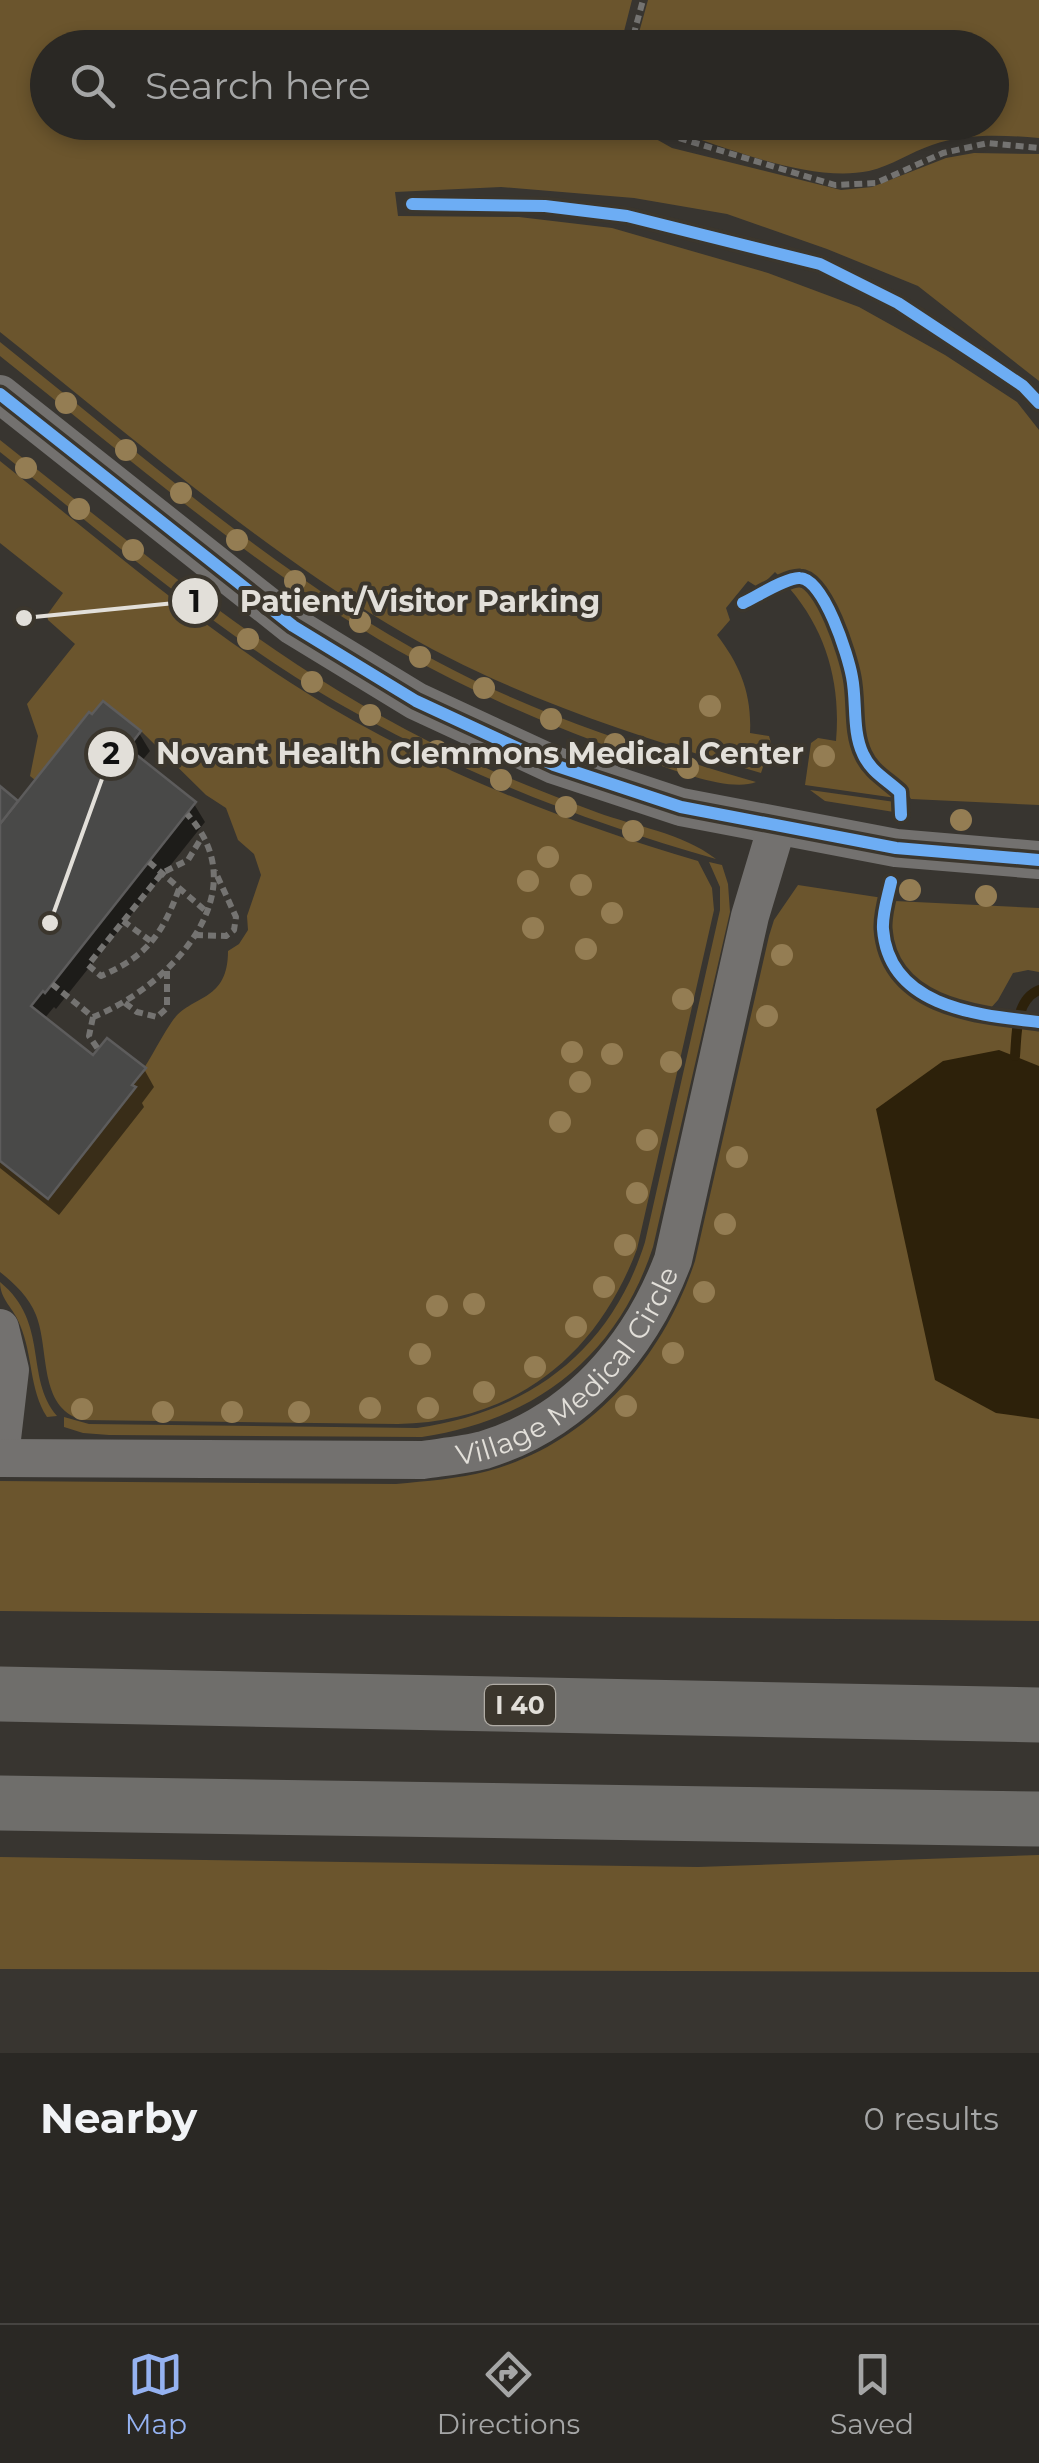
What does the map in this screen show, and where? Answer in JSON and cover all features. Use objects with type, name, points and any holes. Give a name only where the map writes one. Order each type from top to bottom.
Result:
[{"type":"highway","name":"I 40","points":[[0,1694],[1039,1715]]},
{"type":"highway","points":[[0,1803],[1039,1819]]},
{"type":"street","points":[[0,394],[293,626],[416,701],[554,764],[681,807],[896,848],[1039,860]]},
{"type":"street","name":"Village Medical Circle","points":[[0,1457],[423,1460],[482,1450],[514,1438],[546,1422],[581,1396],[633,1340],[657,1301],[673,1260],[750,916],[777,826]]},
{"type":"street","points":[[0,1328],[10,1370],[0,1457]]},
{"type":"path","points":[[635,30],[643,0]]},
{"type":"path","points":[[685,140],[835,185],[876,183],[943,153],[988,144],[1039,148]]},
{"type":"path","points":[[187,814],[203,836],[236,917],[234,930],[226,936],[196,936]]},
{"type":"path","points":[[179,889],[164,928],[130,964],[101,976],[88,965],[162,873],[188,860],[203,836]]},
{"type":"path","points":[[149,862],[207,912]]},
{"type":"path","points":[[93,1017],[125,1002],[167,968],[196,936],[207,912],[214,870]]},
{"type":"path","points":[[124,921],[152,942]]},
{"type":"path","points":[[125,1002],[138,1012],[156,1017],[167,1008],[167,968]]},
{"type":"path","points":[[52,984],[93,1017]]},
{"type":"path","points":[[93,1017],[89,1036],[98,1049]]},
{"type":"shaded area","points":[[0,0],[632,0],[624,30],[30,30],[30,140],[658,140],[672,148],[841,190],[872,187],[946,158],[974,153],[1039,154],[1039,381],[918,286],[727,214],[634,198],[501,187],[395,192],[398,216],[519,217],[612,228],[768,273],[859,307],[945,355],[1017,402],[1039,430],[1039,805],[911,799],[877,766],[863,741],[862,693],[852,644],[839,614],[811,572],[789,571],[779,576],[775,572],[759,588],[748,581],[726,608],[730,620],[717,635],[743,681],[750,733],[769,736],[771,743],[761,773],[665,744],[523,692],[388,624],[287,557],[190,484],[0,332]]},
{"type":"shaded area","points":[[648,0],[1039,0],[1039,138],[1009,136],[1009,30],[640,30]]},
{"type":"shaded area","points":[[703,140],[949,140],[877,169],[845,173],[794,168]]},
{"type":"shaded area","points":[[0,342],[211,512],[377,627],[474,680],[553,715],[756,782],[715,782],[608,747],[486,696],[397,650],[293,584],[193,510],[0,356]]},
{"type":"shaded area","points":[[0,440],[260,640],[370,710],[490,770],[596,812],[673,836],[716,859],[521,792],[427,750],[336,702],[248,646],[164,583],[0,452]]},
{"type":"shaded area","points":[[0,461],[201,620],[328,706],[417,754],[508,795],[698,861],[712,888],[714,910],[637,1249],[599,1321],[574,1351],[546,1376],[514,1396],[479,1411],[398,1424],[82,1420],[58,1403],[48,1376],[36,1315],[21,1291],[0,1272],[0,1161],[48,1198],[135,1088],[132,1085],[171,1023],[222,981],[228,951],[239,944],[248,930],[247,916],[261,875],[254,854],[238,840],[226,808],[206,795],[141,731],[103,702],[92,714],[88,712],[35,780],[30,776],[38,736],[27,704],[75,644],[48,620],[47,615],[63,593],[0,543]]},
{"type":"shaded area","points":[[797,585],[815,594],[841,653],[855,751],[896,798],[805,785],[811,743],[818,738],[836,741],[837,720],[829,660],[814,623],[790,589]]},
{"type":"shaded area","points":[[810,790],[895,802],[894,812],[825,801]]},
{"type":"shaded area","points":[[709,862],[722,865],[730,912],[653,1247],[618,1321],[566,1377],[501,1416],[422,1437],[109,1435],[64,1427],[64,1417],[89,1424],[417,1428],[495,1408],[560,1370],[611,1315],[645,1242],[720,910],[720,887]]},
{"type":"shaded area","points":[[798,885],[883,898],[882,935],[889,963],[903,986],[923,1002],[977,1021],[1039,1030],[1039,1621],[0,1611],[0,1481],[430,1481],[477,1474],[525,1458],[589,1418],[642,1363],[681,1297],[695,1261],[769,936],[774,920]]},
{"type":"shaded area","points":[[895,901],[1039,908],[1039,972],[1013,973],[989,1010],[947,1000],[929,991],[902,962],[894,944]]},
{"type":"shaded area","points":[[999,1050],[1039,1066],[1039,1419],[996,1413],[935,1380],[876,1109],[943,1061]]},
{"type":"shaded area","points":[[0,1282],[25,1315],[41,1384],[57,1416],[47,1417],[41,1406],[24,1336],[2,1294]]},
{"type":"shaded area","points":[[1039,1855],[1039,1972],[0,1969],[0,1857],[698,1867]]},
{"type":"building","points":[[103,701],[141,731],[128,748],[196,802],[31,1006],[93,1055],[107,1038],[146,1068],[132,1085],[136,1087],[48,1199],[0,1161],[0,824],[89,712],[92,714]]},
{"type":"building","points":[[0,786],[18,801],[0,824]]},
{"type":"waterway","points":[[1015,1056],[1021,1009],[1039,990]]},
{"type":"cycle path","points":[[412,204],[545,206],[627,216],[820,264],[898,303],[1023,386],[1039,403]]},
{"type":"cycle path","points":[[0,394],[293,626],[416,701],[554,765],[681,807],[896,848],[1039,860]]},
{"type":"cycle path","points":[[743,603],[800,578],[818,591],[834,620],[850,666],[863,754],[870,766],[900,792],[901,815]]},
{"type":"cycle path","points":[[891,882],[883,929],[889,955],[901,976],[941,1002],[990,1016],[1039,1022]]},
{"type":"place","name":"Patient/Visitor Parking","points":[[24,618]]},
{"type":"place","name":"Novant Health Clemmons Medical Center","points":[[50,923]]}]
